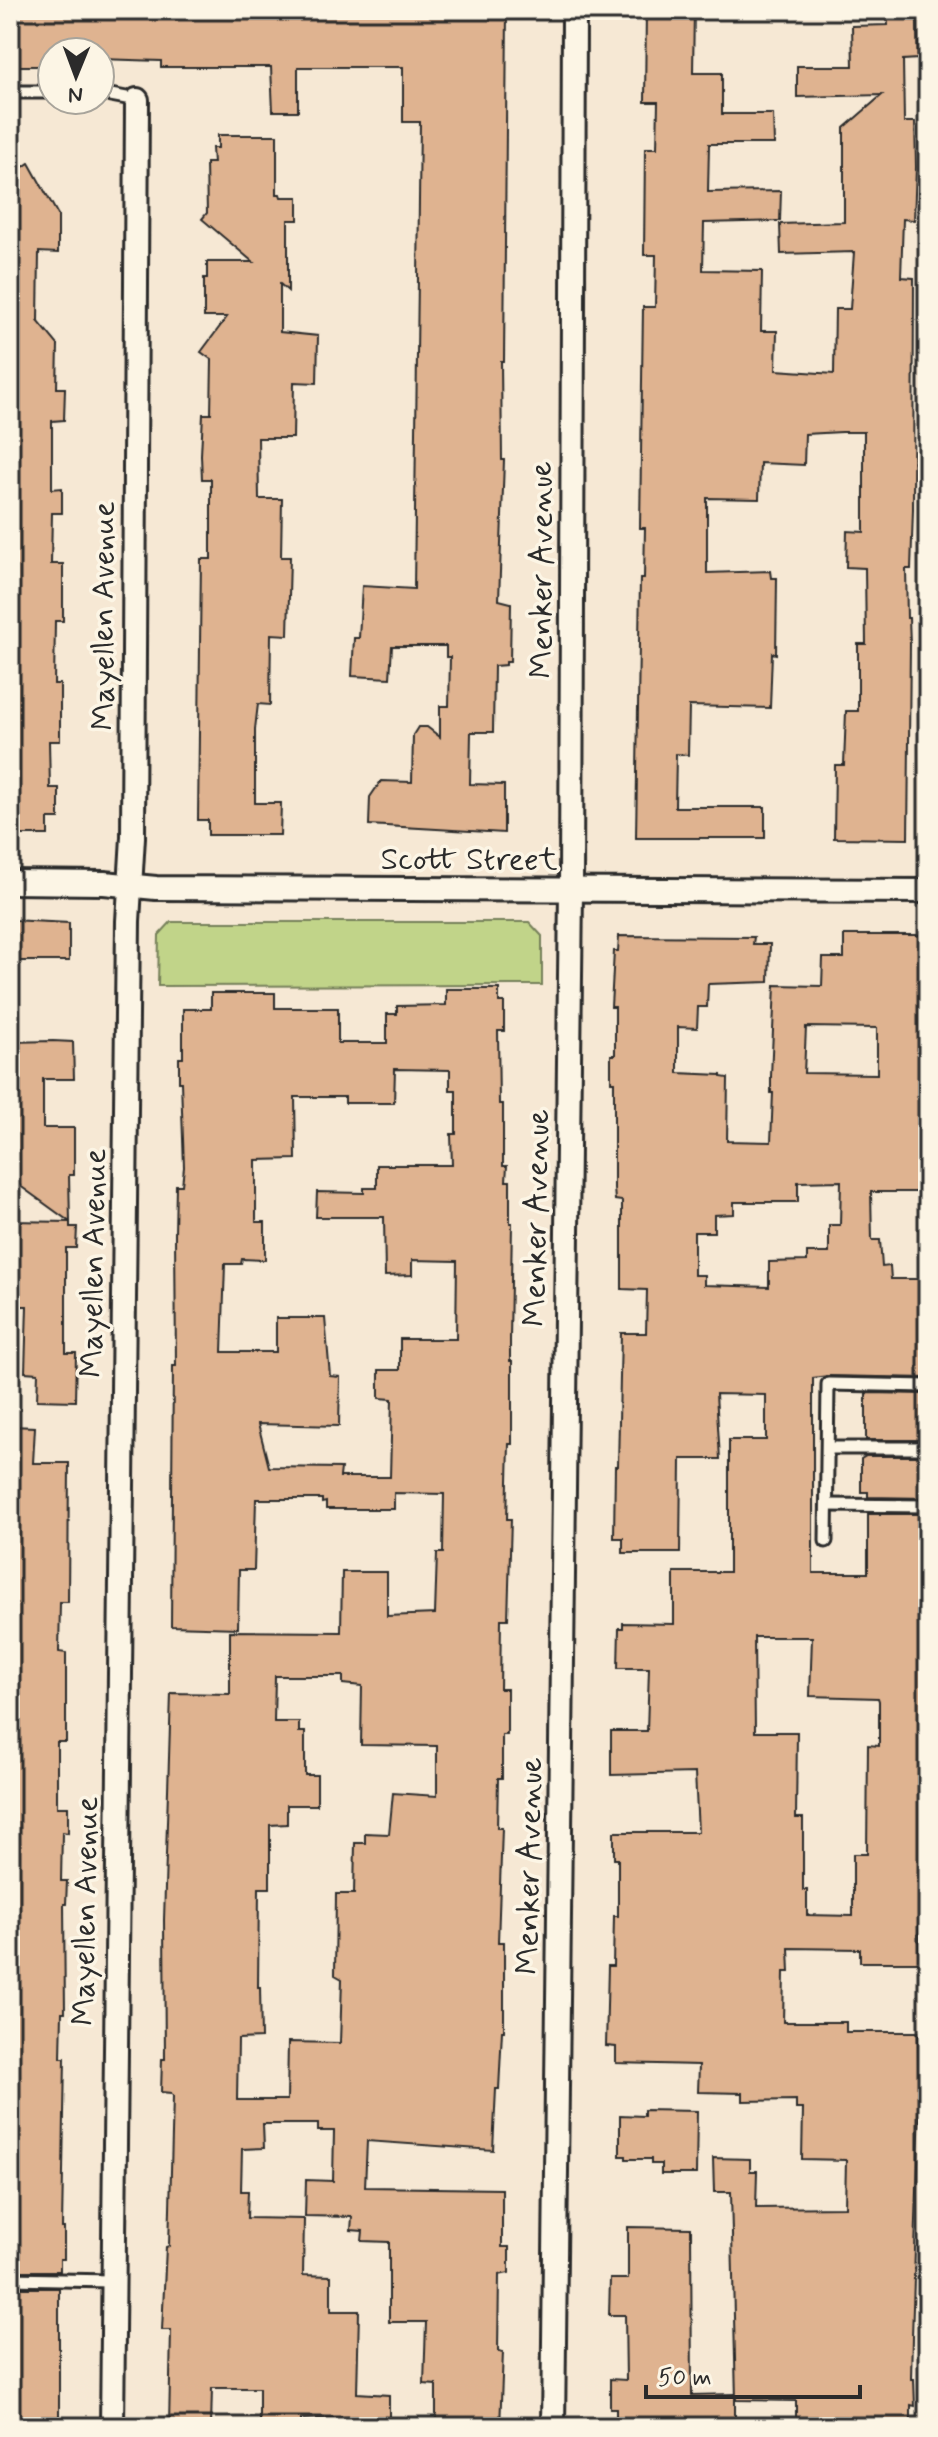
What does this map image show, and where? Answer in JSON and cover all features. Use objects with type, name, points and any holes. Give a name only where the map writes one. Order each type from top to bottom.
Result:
[{"type":"street","name":"Menker Avenue","points":[[553,2427],[571,891],[574,10]]},
{"type":"street","name":"Mayellen Avenue","points":[[112,2427],[111,2281],[129,885],[133,837],[137,100]]},
{"type":"street","name":"Scott Street","points":[[10,882],[156,888],[928,891]]},
{"type":"lane","points":[[10,92],[36,92]]},
{"type":"lane","points":[[116,96],[137,100]]},
{"type":"lane","points":[[826,1541],[828,1384],[928,1386]]},
{"type":"lane","points":[[828,1448],[928,1448]]},
{"type":"lane","points":[[827,1505],[928,1506]]},
{"type":"lane","points":[[10,2279],[111,2281]]},
{"type":"green space","points":[[171,922],[529,922],[542,936],[542,985],[158,986],[159,935]]},
{"type":"building","points":[[10,10],[507,10],[504,361],[501,361],[504,460],[499,600],[511,603],[510,662],[494,666],[493,732],[471,732],[470,784],[504,785],[504,833],[369,825],[370,797],[381,781],[412,782],[413,735],[418,727],[427,727],[440,737],[440,706],[449,706],[450,657],[446,657],[446,646],[392,646],[390,678],[352,676],[354,638],[359,638],[362,586],[414,589],[420,122],[403,122],[403,67],[298,67],[298,111],[273,111],[271,67],[161,67],[161,61],[116,60],[116,36],[36,36],[36,66],[10,66]]},
{"type":"building","points":[[646,10],[694,10],[693,73],[722,73],[722,114],[773,114],[774,144],[709,144],[708,192],[781,191],[780,221],[704,223],[703,270],[762,271],[761,331],[777,331],[776,370],[834,374],[835,309],[850,309],[854,252],[781,254],[780,224],[844,222],[844,128],[882,95],[797,97],[797,66],[853,66],[852,26],[888,25],[887,10],[917,10],[918,59],[903,60],[904,122],[915,122],[916,167],[914,220],[903,219],[901,277],[914,278],[913,509],[911,569],[906,569],[910,644],[908,839],[834,838],[835,765],[844,765],[846,711],[858,711],[858,644],[866,644],[865,568],[846,567],[847,531],[864,532],[864,432],[805,434],[804,465],[760,463],[759,499],[707,498],[707,573],[770,571],[771,578],[777,578],[776,654],[772,653],[770,708],[689,706],[688,755],[676,754],[675,807],[765,807],[765,838],[636,838],[640,578],[644,578],[645,528],[640,528],[643,307],[655,307],[656,255],[644,255],[645,148],[657,148],[658,102],[645,102]]},
{"type":"building","points":[[218,135],[277,135],[277,194],[281,197],[298,197],[298,220],[288,220],[288,291],[280,284],[280,332],[318,336],[317,383],[294,382],[293,438],[258,438],[259,499],[282,499],[281,557],[290,557],[288,635],[271,634],[270,705],[258,704],[255,729],[255,803],[281,803],[280,835],[208,835],[208,820],[198,820],[201,559],[211,559],[211,479],[202,479],[201,455],[203,414],[211,414],[212,360],[201,352],[227,317],[204,317],[204,278],[207,278],[207,262],[253,262],[202,219],[207,213],[206,163],[213,163],[212,148],[218,148]]},
{"type":"building","points":[[29,163],[58,215],[58,253],[39,252],[38,321],[58,345],[57,388],[65,388],[64,420],[52,421],[52,489],[62,488],[62,513],[52,513],[51,564],[63,564],[63,621],[55,621],[54,684],[60,684],[60,741],[49,741],[50,788],[59,788],[59,819],[48,819],[48,835],[10,835],[10,176]]},
{"type":"building","points":[[10,920],[69,923],[69,961],[10,961]]},
{"type":"building","points":[[844,935],[928,935],[928,1147],[921,1147],[921,1192],[871,1192],[872,1240],[880,1240],[882,1267],[890,1266],[891,1279],[922,1279],[928,1378],[813,1378],[813,1573],[868,1573],[868,1514],[928,1514],[922,1755],[928,1755],[928,1778],[922,1778],[925,1891],[919,1891],[919,1962],[860,1962],[860,1949],[789,1948],[790,1972],[784,1972],[783,2022],[846,2022],[846,2032],[918,2032],[920,2106],[911,2379],[914,2379],[915,2406],[911,2405],[911,2424],[796,2427],[796,2401],[736,2400],[731,2192],[714,2192],[713,2158],[750,2159],[750,2171],[757,2171],[756,2208],[845,2207],[846,2160],[802,2159],[803,2109],[796,2109],[796,2100],[743,2101],[743,2093],[698,2092],[699,2065],[616,2063],[616,2047],[606,2046],[608,1966],[613,1966],[614,1916],[618,1916],[618,1859],[614,1859],[614,1832],[698,1832],[695,1773],[611,1775],[611,1731],[647,1731],[649,1668],[618,1668],[619,1628],[623,1628],[623,1623],[674,1624],[674,1572],[729,1572],[729,1440],[766,1440],[766,1395],[716,1394],[720,1459],[681,1459],[680,1553],[623,1553],[623,1538],[614,1538],[621,1333],[646,1333],[647,1290],[622,1289],[622,1201],[615,1200],[614,1188],[611,1055],[615,1055],[615,1007],[611,1007],[614,951],[618,951],[619,936],[754,937],[753,944],[770,944],[769,982],[708,984],[707,1007],[698,1007],[697,1028],[678,1027],[678,1073],[728,1078],[727,1141],[771,1142],[775,985],[822,986],[823,958],[844,958]],"holes":[[[806,1027],[877,1028],[877,1074],[804,1073]],[[841,1181],[840,1225],[829,1225],[829,1253],[807,1253],[807,1261],[769,1262],[769,1287],[704,1285],[704,1275],[694,1275],[694,1232],[714,1232],[714,1215],[734,1214],[734,1202],[798,1202],[798,1182]],[[754,1637],[812,1637],[810,1696],[878,1698],[879,1746],[868,1745],[867,1854],[853,1854],[853,1916],[807,1915],[807,1890],[803,1890],[803,1818],[796,1818],[797,1732],[755,1732]]]},
{"type":"building","points":[[446,989],[499,989],[499,1002],[504,1002],[504,1031],[498,1031],[499,1104],[503,1104],[503,1166],[507,1166],[506,1181],[510,1181],[512,1223],[512,1444],[509,1444],[507,1519],[511,1519],[508,1619],[501,1619],[500,1689],[507,1689],[507,1735],[502,1735],[497,1828],[502,1828],[498,1942],[504,1942],[504,2031],[499,2089],[496,2089],[493,2150],[367,2141],[365,2187],[502,2189],[502,2247],[509,2247],[509,2273],[499,2275],[498,2351],[503,2352],[500,2427],[436,2427],[436,2385],[424,2384],[426,2322],[389,2322],[389,2242],[362,2241],[363,2231],[351,2230],[352,2217],[305,2216],[306,2180],[333,2181],[334,2131],[318,2131],[318,2124],[263,2124],[264,2148],[242,2149],[241,2191],[248,2191],[247,2218],[304,2219],[303,2275],[331,2276],[331,2311],[359,2311],[357,2393],[389,2395],[389,2427],[356,2427],[356,2417],[301,2419],[301,2427],[259,2427],[259,2388],[212,2388],[211,2427],[169,2427],[171,2330],[162,2330],[166,2247],[169,2246],[173,2096],[161,2092],[162,2059],[165,2059],[164,1920],[171,1693],[230,1694],[230,1631],[341,1632],[342,1572],[387,1572],[387,1616],[435,1614],[437,1553],[443,1553],[444,1494],[394,1493],[394,1509],[326,1509],[326,1502],[322,1503],[322,1499],[256,1499],[254,1570],[239,1570],[238,1628],[171,1626],[176,1185],[182,1185],[184,1167],[179,1082],[179,1058],[183,1058],[183,1009],[211,1009],[211,993],[275,993],[275,1008],[338,1008],[338,1043],[387,1043],[387,1014],[397,1014],[397,1006],[446,1005]],"holes":[[[395,1069],[450,1070],[450,1090],[456,1090],[456,1134],[451,1134],[452,1165],[377,1165],[377,1188],[364,1188],[364,1193],[317,1192],[316,1217],[384,1217],[385,1276],[412,1275],[412,1260],[457,1261],[456,1339],[400,1339],[400,1370],[379,1370],[379,1398],[392,1399],[390,1477],[340,1477],[341,1468],[269,1467],[258,1424],[339,1426],[340,1377],[330,1376],[325,1318],[276,1318],[276,1352],[222,1352],[225,1264],[241,1264],[242,1259],[265,1260],[265,1222],[256,1222],[256,1160],[296,1159],[295,1097],[345,1097],[345,1103],[394,1103]],[[275,1676],[343,1676],[343,1684],[362,1686],[361,1745],[437,1746],[437,1796],[393,1793],[389,1834],[365,1833],[365,1843],[355,1843],[354,1894],[336,1894],[335,1975],[342,1979],[340,2043],[288,2042],[287,2100],[237,2100],[238,2039],[261,2038],[259,1888],[270,1888],[270,1825],[287,1824],[287,1805],[317,1805],[317,1775],[305,1775],[305,1732],[299,1732],[299,1722],[274,1722]]]},
{"type":"building","points":[[10,1042],[73,1042],[74,1079],[43,1079],[43,1128],[74,1128],[74,1175],[69,1175],[70,1222],[12,1180]]},
{"type":"building","points":[[10,1221],[70,1222],[70,1227],[77,1227],[76,1248],[66,1248],[66,1353],[76,1353],[75,1401],[37,1400],[38,1373],[25,1372],[27,1306],[10,1306]]},
{"type":"building","points":[[866,1393],[928,1394],[928,1440],[866,1440]]},
{"type":"building","points":[[11,1426],[35,1427],[33,1463],[69,1463],[68,1602],[60,1602],[59,1652],[66,1653],[66,1742],[57,1742],[57,1807],[68,1807],[68,1833],[62,1832],[61,1881],[67,1881],[64,1904],[65,2012],[62,2012],[61,2058],[65,2058],[64,2259],[60,2259],[60,2271],[10,2271]]},
{"type":"building","points":[[866,1456],[928,1456],[928,1498],[868,1497],[868,1492],[861,1492],[861,1459]]},
{"type":"building","points":[[644,2110],[697,2111],[696,2174],[661,2174],[661,2164],[651,2164],[651,2159],[626,2159],[626,2156],[620,2156],[620,2115],[644,2116]]},
{"type":"building","points":[[628,2227],[691,2228],[692,2395],[735,2394],[735,2427],[616,2423],[616,2408],[610,2408],[610,2379],[626,2380],[625,2315],[609,2315],[610,2279],[628,2279]]},
{"type":"building","points":[[10,2288],[59,2288],[59,2427],[10,2427]]}]
